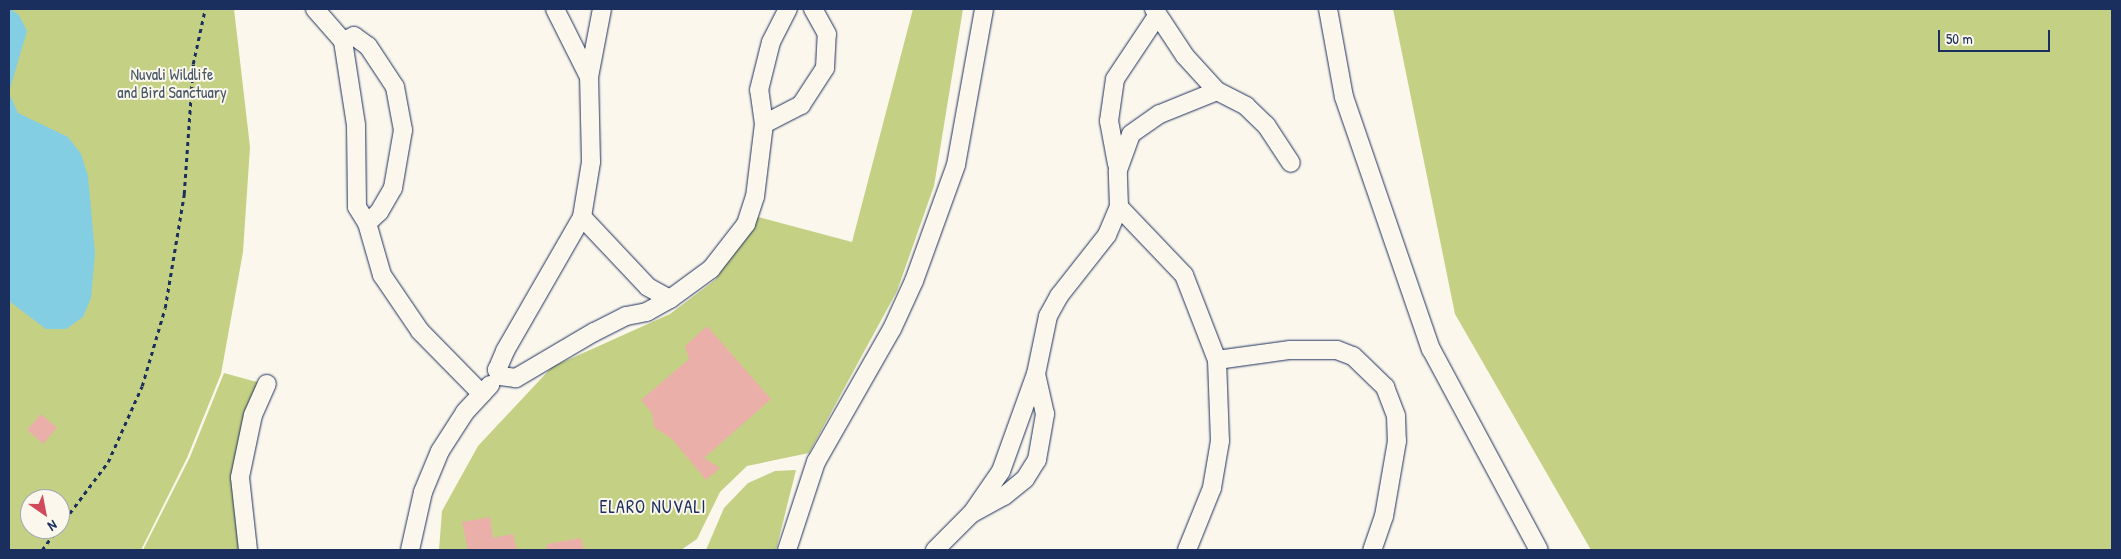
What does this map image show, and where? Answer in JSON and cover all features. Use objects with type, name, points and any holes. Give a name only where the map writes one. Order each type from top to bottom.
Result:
[{"type":"street","points":[[315,9],[344,41],[356,125],[357,206],[367,223],[382,275],[399,303],[426,337],[482,394]]},
{"type":"street","points":[[554,9],[589,77]]},
{"type":"street","points":[[500,376],[497,370],[505,351],[582,217],[592,153],[589,77],[602,9]]},
{"type":"street","points":[[500,376],[516,378],[594,332],[670,299],[711,269],[746,224],[755,198],[764,124],[759,90],[771,42],[788,9]]},
{"type":"street","points":[[764,124],[801,105],[825,68],[827,34],[812,9]]},
{"type":"street","points":[[787,550],[816,462],[892,329],[921,264],[956,165],[984,9]]},
{"type":"street","points":[[1328,9],[1344,97],[1431,349],[1539,550]]},
{"type":"street","points":[[935,550],[970,514],[1001,471],[1036,374],[1048,316],[1107,235],[1119,207],[1118,170],[1109,121],[1115,79],[1155,12],[1185,56],[1217,91],[1253,112],[1291,163]]},
{"type":"street","points":[[344,41],[354,36],[376,54],[395,87],[402,130],[393,188],[379,212],[367,223]]},
{"type":"street","points":[[1118,170],[1131,134],[1160,114],[1217,91]]},
{"type":"street","points":[[1119,207],[1184,275],[1217,360],[1220,441],[1212,488],[1187,550]]},
{"type":"street","points":[[582,217],[648,287],[670,299]]},
{"type":"street","points":[[1217,360],[1290,350],[1337,350],[1353,356],[1384,387],[1396,416],[1397,441],[1384,516],[1372,550]]},
{"type":"street","points":[[970,514],[1011,490],[1037,460],[1046,414],[1036,374]]},
{"type":"street","points":[[410,550],[423,492],[440,450],[482,394],[500,376]]},
{"type":"street","points":[[248,550],[240,477],[253,415],[267,384]]},
{"type":"path","points":[[70,513],[108,462],[142,386],[165,308],[184,194],[193,64],[205,9]]},
{"type":"path","points":[[42,550],[50,539]]},
{"type":"green space","name":"Nuvali Wildlife and Bird Sanctuary","points":[[9,9],[234,9],[250,147],[243,252],[221,374],[187,458],[141,550],[9,550]]},
{"type":"green space","points":[[913,9],[963,9],[934,186],[897,291],[809,453],[747,466],[720,492],[697,539],[681,550],[439,550],[442,511],[478,446],[552,367],[670,314],[715,280],[758,217],[852,242]]},
{"type":"green space","points":[[1393,9],[2112,9],[2112,550],[1591,550],[1455,314]]},
{"type":"green space","points":[[224,373],[261,383],[252,399],[242,550],[143,550],[190,457]]},
{"type":"green space","points":[[796,470],[776,550],[706,550],[724,508],[748,483],[775,471]]},
{"type":"water","points":[[10,9],[19,15],[27,31],[9,92]]},
{"type":"water","points":[[9,93],[18,113],[68,137],[81,154],[88,176],[95,253],[91,298],[83,317],[66,329],[46,329],[9,301]]},
{"type":"building","points":[[707,326],[771,399],[704,458],[720,468],[706,480],[672,439],[654,427],[652,413],[641,400],[689,359],[685,346]]},
{"type":"building","points":[[41,414],[57,428],[43,444],[27,430]]},
{"type":"building","points":[[490,517],[493,538],[513,534],[517,550],[468,550],[462,522]]},
{"type":"building","points":[[581,538],[584,550],[547,550],[547,544]]},
{"type":"district","name":"ELARO NUVALI","points":[[653,507]]}]
